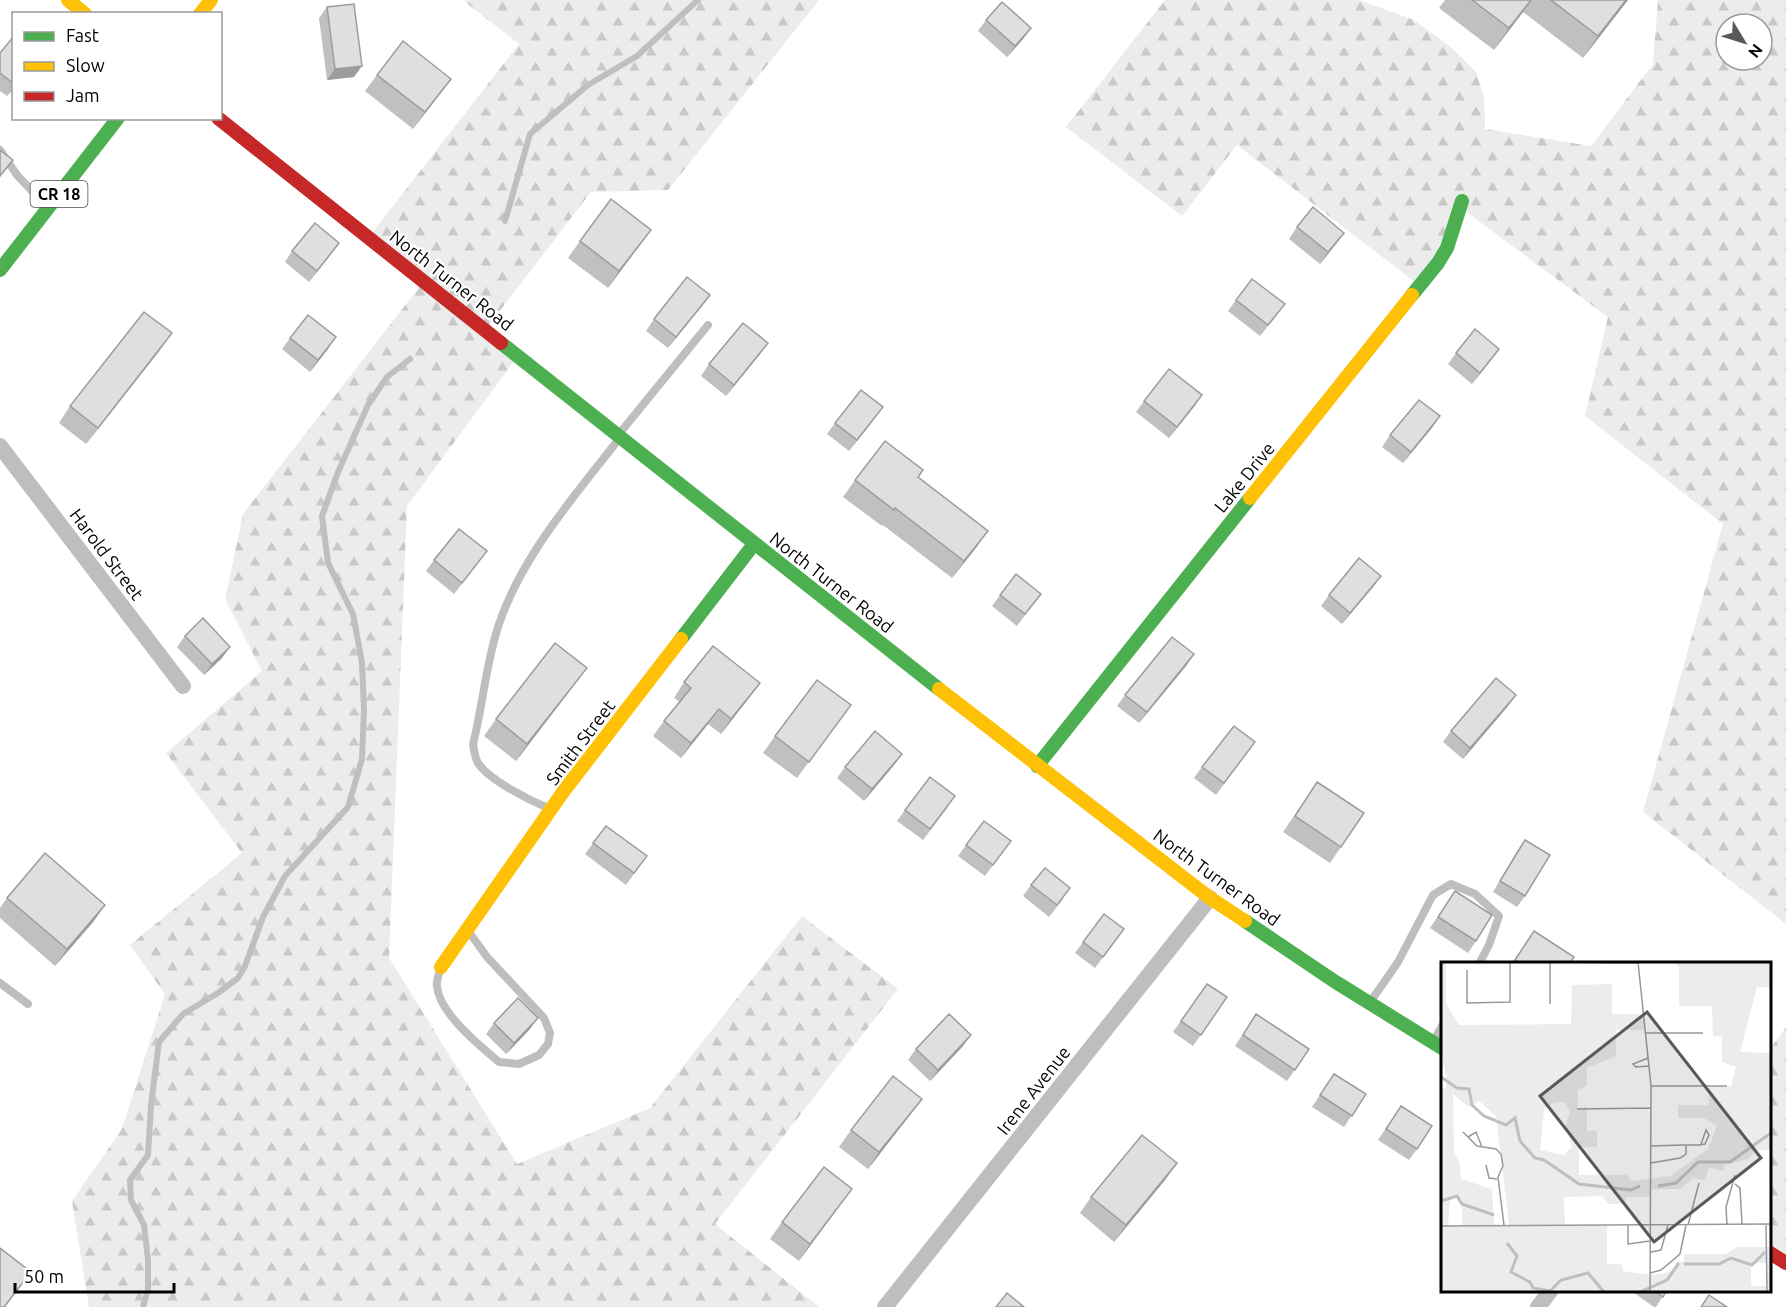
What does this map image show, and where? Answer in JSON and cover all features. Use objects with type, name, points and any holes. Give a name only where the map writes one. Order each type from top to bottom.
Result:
[{"type":"street","points":[[68,0],[83,12]]},
{"type":"street","points":[[202,12],[211,0]]},
{"type":"street","name":"CR 18","points":[[0,270],[116,120]]},
{"type":"street","name":"North Turner Road","points":[[221,120],[754,544],[1037,766],[1210,898],[1438,1045]]},
{"type":"street","name":"Lake Drive","points":[[1037,766],[1438,263],[1447,248],[1462,201]]},
{"type":"street","name":"Harold Street","points":[[0,446],[183,686]]},
{"type":"street","name":"Smith Street","points":[[441,967],[551,810],[754,544]]},
{"type":"street","name":"Irene Avenue","points":[[885,1307],[1210,898]]},
{"type":"street","points":[[1771,1254],[1786,1263]]},
{"type":"street","points":[[1538,1307],[1549,1292]]},
{"type":"lane","points":[[0,150],[18,175],[48,208]]},
{"type":"lane","points":[[551,810],[498,781],[478,763],[473,744],[499,624],[515,588],[540,543],[565,507],[708,325]]},
{"type":"lane","points":[[1370,1003],[1398,962],[1433,895],[1451,884],[1475,894],[1499,916],[1490,945],[1480,962]]},
{"type":"lane","points":[[441,967],[436,984],[440,999],[451,1016],[499,1062],[519,1064],[539,1054],[548,1044],[550,1033],[544,1018],[487,957],[467,929]]},
{"type":"lane","points":[[0,983],[28,1004]]},
{"type":"green space","points":[[466,0],[819,0],[668,190],[591,192],[486,329],[518,356],[407,506],[389,958],[517,1164],[650,1108],[802,916],[898,989],[715,1224],[819,1307],[89,1307],[72,1201],[122,1129],[165,994],[130,945],[242,853],[166,753],[262,671],[225,599],[243,514],[424,281],[369,237],[519,44],[465,2]]},
{"type":"green space","points":[[1165,0],[1359,0],[1414,20],[1453,49],[1476,72],[1484,97],[1485,129],[1591,146],[1653,64],[1658,0],[1786,0],[1786,924],[1643,812],[1723,524],[1585,416],[1608,317],[1461,208],[1420,286],[1237,145],[1182,216],[1066,127]]},
{"type":"green space","points":[[1786,1027],[1786,1263],[1771,1254],[1771,1048]]},
{"type":"building","points":[[1472,0],[1531,0],[1509,28]]},
{"type":"building","points":[[1551,0],[1626,0],[1598,36]]},
{"type":"building","points":[[1002,2],[1031,28],[1015,46],[986,20]]},
{"type":"building","points":[[354,4],[362,66],[335,69],[327,7]]},
{"type":"building","points":[[12,38],[12,82],[0,73],[0,53]]},
{"type":"building","points":[[403,41],[451,79],[425,112],[377,75]]},
{"type":"building","points":[[0,150],[13,160],[0,176]]},
{"type":"building","points":[[611,199],[651,230],[619,271],[580,241]]},
{"type":"building","points":[[1313,207],[1344,233],[1328,252],[1297,227]]},
{"type":"building","points":[[315,223],[339,243],[317,271],[292,251]]},
{"type":"building","points":[[687,277],[710,295],[676,337],[654,319]]},
{"type":"building","points":[[1252,279],[1285,304],[1268,325],[1236,300]]},
{"type":"building","points":[[144,312],[172,333],[98,428],[70,406]]},
{"type":"building","points":[[308,315],[336,337],[318,360],[290,338]]},
{"type":"building","points":[[743,323],[768,343],[734,385],[709,364]]},
{"type":"building","points":[[1475,329],[1499,349],[1480,373],[1456,353]]},
{"type":"building","points":[[1169,369],[1202,395],[1177,427],[1144,401]]},
{"type":"building","points":[[861,390],[883,407],[857,440],[835,423]]},
{"type":"building","points":[[1419,400],[1440,416],[1411,452],[1390,435]]},
{"type":"building","points":[[885,441],[923,470],[918,477],[988,531],[964,561],[855,480]]},
{"type":"building","points":[[459,529],[487,551],[462,583],[434,560]]},
{"type":"building","points":[[1359,558],[1381,576],[1350,613],[1329,595]]},
{"type":"building","points":[[1016,574],[1041,594],[1025,614],[1000,595]]},
{"type":"building","points":[[203,618],[230,647],[212,664],[185,636]]},
{"type":"building","points":[[1172,637],[1194,654],[1147,712],[1125,695]]},
{"type":"building","points":[[555,643],[587,668],[527,744],[496,719]]},
{"type":"building","points":[[713,646],[760,683],[731,719],[719,709],[691,743],[664,721],[691,688],[684,682]]},
{"type":"building","points":[[1496,678],[1516,695],[1470,748],[1451,731]]},
{"type":"building","points":[[817,680],[851,705],[809,762],[775,736]]},
{"type":"building","points":[[1234,726],[1255,742],[1224,783],[1202,767]]},
{"type":"building","points":[[875,731],[902,754],[872,789],[845,767]]},
{"type":"building","points":[[930,777],[955,796],[930,829],[905,810]]},
{"type":"building","points":[[1317,782],[1364,813],[1341,847],[1295,816]]},
{"type":"building","points":[[984,821],[1011,841],[993,865],[966,845]]},
{"type":"building","points":[[606,826],[647,856],[634,873],[593,843]]},
{"type":"building","points":[[1525,840],[1550,855],[1525,896],[1500,881]]},
{"type":"building","points":[[45,853],[105,905],[67,949],[7,898]]},
{"type":"building","points":[[1045,868],[1070,888],[1057,905],[1031,885]]},
{"type":"building","points":[[1455,891],[1492,915],[1476,941],[1438,917]]},
{"type":"building","points":[[1104,914],[1124,929],[1103,957],[1083,942]]},
{"type":"building","points":[[1534,931],[1574,957],[1571,962],[1518,962],[1515,960]]},
{"type":"building","points":[[1207,984],[1227,997],[1201,1035],[1181,1021]]},
{"type":"building","points":[[518,998],[538,1018],[514,1043],[494,1023]]},
{"type":"building","points":[[949,1014],[971,1035],[938,1070],[916,1049]]},
{"type":"building","points":[[1256,1014],[1309,1049],[1295,1070],[1243,1035]]},
{"type":"building","points":[[1334,1074],[1366,1094],[1352,1116],[1320,1095]]},
{"type":"building","points":[[893,1076],[922,1099],[879,1152],[851,1130]]},
{"type":"building","points":[[1401,1106],[1432,1126],[1417,1149],[1386,1129]]},
{"type":"building","points":[[1142,1135],[1177,1163],[1126,1225],[1091,1197]]},
{"type":"building","points":[[824,1167],[852,1189],[810,1244],[782,1222]]},
{"type":"building","points":[[0,1248],[31,1272],[4,1307],[0,1307]]},
{"type":"building","points":[[1657,1292],[1666,1292],[1663,1297]]},
{"type":"building","points":[[1007,1293],[1024,1307],[996,1307]]},
{"type":"building","points":[[1709,1295],[1727,1307],[1701,1307]]},
{"type":"waterway","points":[[505,221],[530,134],[588,85],[637,56],[698,0]]},
{"type":"waterway","points":[[143,1307],[148,1289],[148,1260],[144,1225],[131,1200],[130,1180],[148,1155],[151,1105],[159,1042],[183,1014],[238,978],[245,966],[263,917],[285,876],[348,807],[362,759],[364,710],[362,663],[353,614],[328,563],[322,516],[338,472],[368,405],[387,377],[410,359]]},
{"type":"traffic: fast","points":[[0,270],[116,120]]},
{"type":"traffic: fast","points":[[1412,295],[1447,248],[1462,201]]},
{"type":"traffic: fast","points":[[501,343],[939,689]]},
{"type":"traffic: fast","points":[[1037,766],[1250,498]]},
{"type":"traffic: fast","points":[[681,639],[754,544]]},
{"type":"traffic: fast","points":[[1245,921],[1334,981],[1441,1047]]},
{"type":"traffic: slow","points":[[68,0],[83,12]]},
{"type":"traffic: slow","points":[[202,12],[211,0]]},
{"type":"traffic: slow","points":[[1250,498],[1412,295]]},
{"type":"traffic: slow","points":[[441,967],[563,792],[681,639]]},
{"type":"traffic: slow","points":[[939,689],[1210,898],[1245,921]]},
{"type":"traffic: jam","points":[[221,120],[501,343]]},
{"type":"traffic: jam","points":[[1771,1254],[1786,1263]]}]
